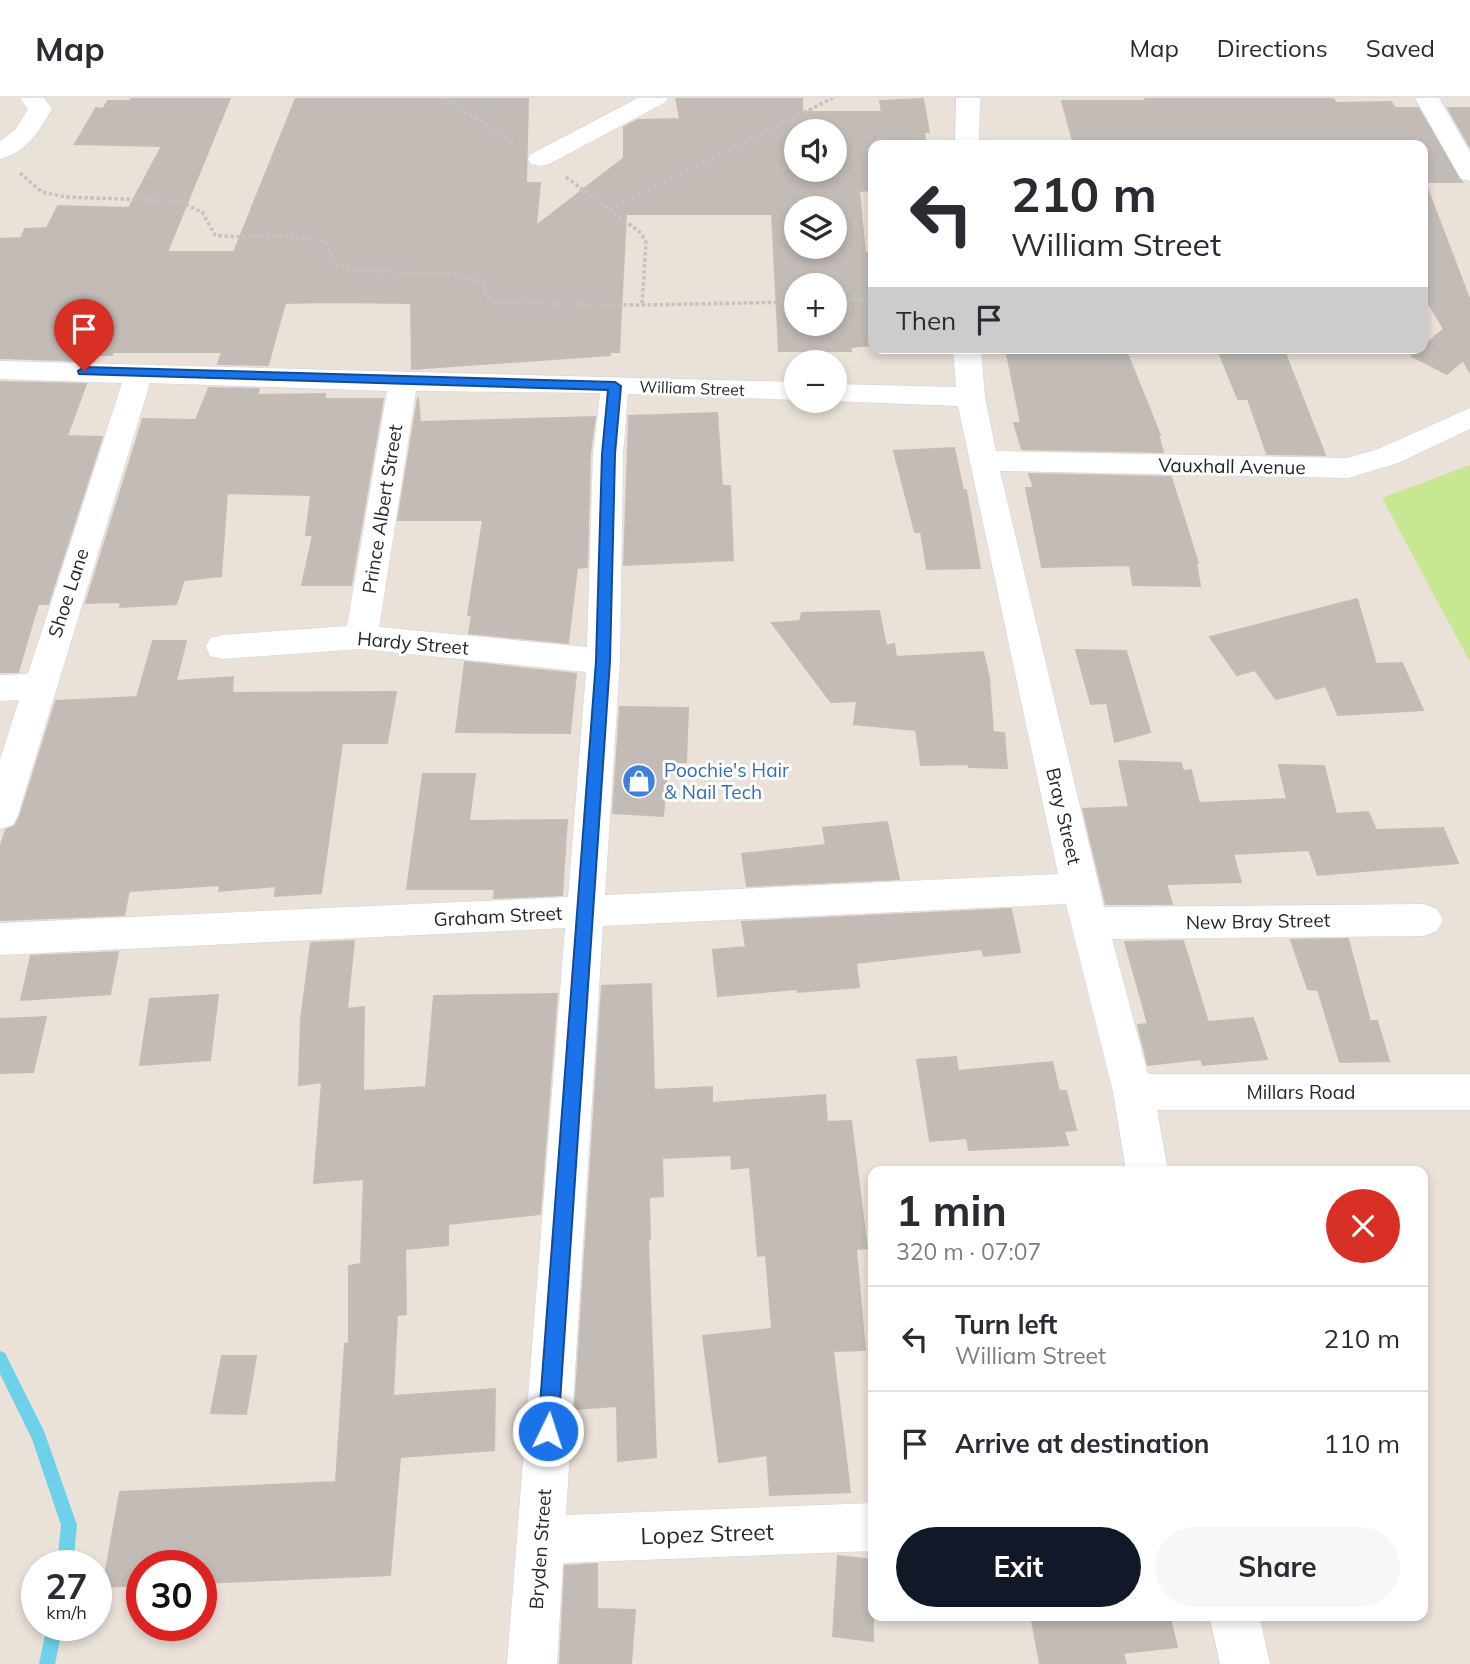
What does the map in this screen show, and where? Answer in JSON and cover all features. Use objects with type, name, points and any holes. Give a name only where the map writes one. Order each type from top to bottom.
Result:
[{"type":"street","points":[[5,159],[40,109],[32,98]]},
{"type":"street","points":[[540,159],[656,98]]},
{"type":"street","points":[[967,140],[968,98]]},
{"type":"street","points":[[1427,98],[1470,174]]},
{"type":"street","name":"Bray Street","points":[[968,354],[971,397],[983,461],[1080,888],[1133,1092],[1146,1166]]},
{"type":"street","name":"William Street","points":[[0,370],[784,391]]},
{"type":"street","name":"Shoe Lane","points":[[0,815],[38,686],[139,372]]},
{"type":"street","name":"Prince Albert Street","points":[[361,637],[403,382]]},
{"type":"street","name":"Bryden Street","points":[[532,1664],[603,661],[608,454],[615,386]]},
{"type":"street","points":[[847,393],[971,397]]},
{"type":"street","name":"Vauxhall Avenue","points":[[983,461],[1348,468],[1388,456],[1470,417]]},
{"type":"street","name":"Hardy Street","points":[[222,648],[361,637],[603,661]]},
{"type":"street","points":[[0,688],[38,686]]},
{"type":"street","name":"Graham Street","points":[[0,939],[1080,888]]},
{"type":"street","name":"New Bray Street","points":[[1091,923],[1424,920]]},
{"type":"street","name":"Millars Road","points":[[1133,1092],[1470,1092]]},
{"type":"street","name":"Lopez Street","points":[[541,1540],[868,1527]]},
{"type":"street","points":[[1235,1621],[1245,1664]]},
{"type":"path","points":[[444,98],[540,159],[641,233],[646,242],[642,305]]},
{"type":"path","points":[[610,209],[833,98]]},
{"type":"path","points":[[5,159],[42,192],[66,197],[178,201],[202,212],[215,235],[242,239],[310,237],[327,243],[335,265],[355,271],[458,274],[484,283],[486,299],[496,303],[642,305],[784,302]]},
{"type":"path","points":[[847,301],[868,300]]},
{"type":"green space","points":[[1470,465],[1470,662],[1382,498]]},
{"type":"building","points":[[132,98],[230,98],[167,252],[234,252],[296,98],[528,98],[526,183],[540,183],[536,226],[624,158],[624,127],[638,120],[680,119],[676,98],[802,98],[802,112],[882,112],[880,101],[923,99],[929,132],[924,132],[925,140],[868,140],[868,190],[859,191],[865,253],[868,253],[868,345],[850,347],[851,351],[779,351],[772,214],[626,214],[619,352],[610,352],[610,355],[412,369],[411,303],[330,302],[285,303],[268,365],[218,364],[222,352],[113,352],[112,355],[96,355],[94,361],[0,358],[0,239],[21,238],[25,229],[47,228],[58,206],[129,208],[162,146],[75,144],[96,108],[103,109],[108,101],[130,101]]},
{"type":"building","points":[[1145,98],[1333,98],[1336,103],[1391,102],[1395,108],[1418,108],[1462,182],[1428,182],[1428,140],[1073,140],[1062,101],[1146,101]]},
{"type":"building","points":[[1448,108],[1470,108],[1470,147]]},
{"type":"building","points":[[1428,190],[1470,301],[1470,372],[1463,360],[1447,374],[1412,356],[1428,354],[1428,342],[1444,329],[1428,302]]},
{"type":"building","points":[[1007,354],[1127,354],[1160,435],[1163,452],[1022,449],[1014,423],[1021,423]]},
{"type":"building","points":[[1219,354],[1285,354],[1325,455],[1267,454],[1248,399],[1238,399]]},
{"type":"building","points":[[0,382],[86,384],[67,436],[102,437],[48,604],[38,604],[18,672],[0,672]]},
{"type":"building","points":[[209,388],[259,389],[257,395],[325,394],[324,399],[383,399],[351,585],[302,585],[313,535],[306,535],[311,495],[227,493],[221,576],[184,580],[176,604],[120,607],[121,602],[86,603],[143,419],[196,420]]},
{"type":"building","points":[[418,398],[420,422],[595,417],[590,454],[587,567],[577,568],[568,643],[469,633],[472,615],[468,615],[483,520],[398,520]]},
{"type":"building","points":[[717,413],[722,486],[730,486],[733,560],[624,565],[629,416]]},
{"type":"building","points":[[954,448],[963,490],[966,490],[980,568],[927,569],[921,532],[915,532],[894,451]]},
{"type":"building","points":[[1029,474],[1171,477],[1198,563],[1200,586],[1133,585],[1130,565],[1042,567],[1026,488],[1034,488]]},
{"type":"building","points":[[1357,599],[1376,664],[1402,663],[1423,710],[1338,715],[1326,686],[1276,699],[1255,670],[1237,675],[1210,637]]},
{"type":"building","points":[[879,611],[886,646],[894,644],[896,657],[983,652],[989,678],[993,732],[1004,733],[1007,768],[969,767],[969,764],[921,765],[916,730],[854,724],[857,701],[831,702],[772,623],[800,621],[802,613]]},
{"type":"building","points":[[153,641],[186,641],[176,681],[233,677],[232,693],[396,692],[387,743],[342,743],[321,893],[275,896],[276,886],[219,891],[220,885],[129,891],[124,915],[0,920],[0,848],[6,830],[15,826],[20,816],[56,701],[137,697]]},
{"type":"building","points":[[1076,650],[1126,651],[1150,732],[1115,742],[1107,703],[1091,704]]},
{"type":"building","points":[[465,662],[576,674],[570,733],[456,732]]},
{"type":"building","points":[[620,707],[688,708],[686,762],[668,762],[663,816],[613,813]]},
{"type":"building","points":[[1119,761],[1181,763],[1183,771],[1191,770],[1199,803],[1287,799],[1279,765],[1324,766],[1336,814],[1368,812],[1376,830],[1443,828],[1458,863],[1318,875],[1309,850],[1233,854],[1241,882],[1166,884],[1172,904],[1106,904],[1083,809],[1129,807]]},
{"type":"building","points":[[423,774],[475,774],[469,821],[567,820],[562,895],[494,898],[495,889],[407,889]]},
{"type":"building","points":[[887,822],[899,879],[747,886],[742,854],[826,845],[823,828]]},
{"type":"building","points":[[1011,909],[1020,952],[984,956],[982,949],[856,963],[859,987],[718,996],[713,950],[746,947],[742,922]]},
{"type":"building","points":[[1348,939],[1370,1021],[1377,1021],[1389,1061],[1340,1062],[1318,990],[1308,989],[1291,940]]},
{"type":"building","points":[[354,941],[347,1009],[364,1007],[363,1091],[426,1087],[434,996],[557,994],[540,1214],[448,1224],[448,1245],[405,1249],[406,1314],[397,1315],[393,1396],[495,1389],[494,1450],[400,1457],[390,1575],[217,1582],[217,1550],[126,1550],[126,1586],[112,1587],[112,1550],[110,1550],[120,1492],[336,1482],[345,1344],[349,1343],[349,1266],[361,1264],[364,1179],[314,1183],[322,1082],[299,1085],[301,1019],[311,943]]},
{"type":"building","points":[[1183,941],[1208,1022],[1253,1018],[1267,1059],[1203,1065],[1201,1059],[1148,1065],[1138,1025],[1148,1024],[1125,942]]},
{"type":"building","points":[[118,952],[110,994],[21,1000],[31,956]]},
{"type":"building","points":[[651,984],[654,1090],[712,1087],[712,1103],[825,1095],[827,1122],[851,1121],[867,1248],[856,1249],[865,1350],[833,1351],[850,1492],[770,1495],[767,1455],[719,1462],[703,1336],[772,1329],[766,1255],[758,1256],[750,1167],[732,1169],[731,1155],[662,1158],[663,1196],[649,1197],[648,1239],[656,1457],[618,1461],[617,1406],[575,1409],[602,986]]},
{"type":"building","points":[[218,995],[210,1060],[140,1065],[150,999]]},
{"type":"building","points":[[46,1017],[33,1072],[0,1073],[0,1019]]},
{"type":"building","points":[[956,1057],[958,1071],[1052,1062],[1059,1091],[1066,1091],[1076,1130],[1064,1131],[1068,1145],[969,1150],[967,1138],[930,1141],[917,1060]]},
{"type":"building","points":[[222,1356],[256,1356],[246,1414],[211,1413]]},
{"type":"building","points":[[838,1556],[868,1559],[868,1621],[873,1621],[873,1641],[833,1636]]},
{"type":"building","points":[[597,1564],[597,1609],[635,1610],[631,1664],[560,1664],[565,1566]]},
{"type":"building","points":[[1032,1621],[1170,1621],[1177,1647],[1123,1653],[1126,1664],[1040,1664]]},
{"type":"waterway","points":[[0,1358],[39,1436],[69,1525],[67,1550]]},
{"type":"waterway","points":[[47,1664],[52,1641]]},
{"type":"place","name":"Poochie's Hair & Nail Tech","points":[[639,781]]},
{"type":"route","points":[[84,371],[615,386],[608,454],[603,661],[548,1431]]}]
